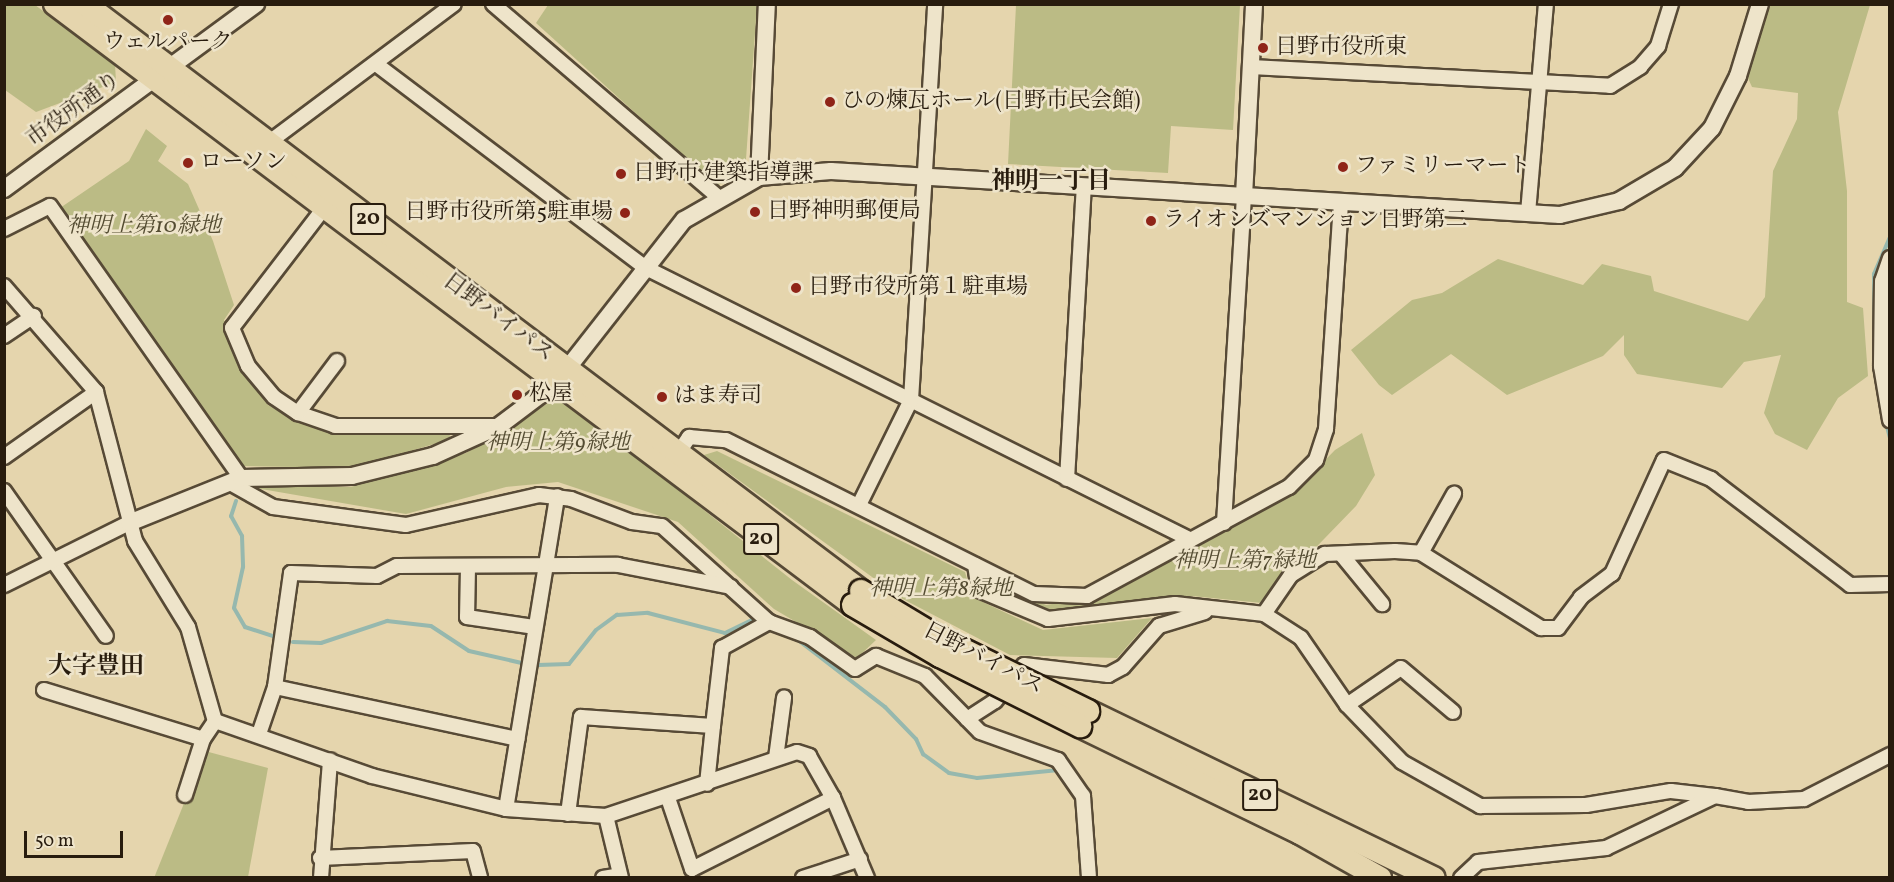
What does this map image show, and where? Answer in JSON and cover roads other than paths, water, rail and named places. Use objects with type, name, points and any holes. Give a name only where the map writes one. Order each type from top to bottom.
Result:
[{"type":"highway","name":"日野バイパス","points":[[55,4],[268,143],[561,377],[677,454],[857,598]]},
{"type":"highway","name":"日野バイパス","points":[[85,4],[162,74],[324,208],[561,377],[857,598],[950,644],[1084,719],[1300,832],[1380,878]]},
{"type":"highway","name":"日野バイパス","points":[[1084,719],[1434,878]]},
{"type":"street","name":"市役所通り","points":[[4,189],[256,4]]},
{"type":"street","points":[[268,143],[454,4]]},
{"type":"street","points":[[493,4],[717,196]]},
{"type":"street","points":[[759,177],[767,4]]},
{"type":"street","points":[[859,505],[911,400],[935,4]]},
{"type":"street","points":[[1224,523],[1254,4]]},
{"type":"street","points":[[1528,213],[1537,84],[1546,4]]},
{"type":"street","points":[[1251,67],[1537,84],[1610,86],[1626,78],[1658,46],[1671,4]]},
{"type":"street","points":[[4,585],[129,523],[235,481],[352,476],[433,456],[499,426],[561,377],[644,267],[684,220],[717,196],[759,177],[808,171],[925,176],[1560,215],[1619,201],[1675,168],[1700,144],[1730,97],[1760,4]]},
{"type":"street","points":[[376,64],[644,267],[1191,540]]},
{"type":"street","points":[[1067,479],[1084,186]]},
{"type":"street","points":[[677,454],[689,437],[726,440],[1034,594],[1071,598],[1096,592],[1300,479],[1323,445],[1341,201]]},
{"type":"street","points":[[4,230],[51,206],[235,481],[273,507],[406,525],[512,497],[558,496],[632,522],[662,526],[770,622],[810,637],[855,669],[876,656],[925,676],[980,732],[1058,760],[1083,796],[1089,878]]},
{"type":"street","points":[[324,208],[232,328],[248,366],[274,397],[298,413],[335,426],[499,426]]},
{"type":"street","points":[[1890,258],[1882,280],[1885,366],[1890,420]]},
{"type":"street","points":[[4,286],[34,316],[96,392],[129,523],[153,576],[188,627],[215,721],[203,739],[185,795]]},
{"type":"street","points":[[4,336],[34,316]]},
{"type":"street","points":[[298,413],[337,361]]},
{"type":"street","points":[[4,457],[96,392]]},
{"type":"street","points":[[1264,614],[1300,566],[1341,554],[1420,554],[1540,628],[1558,628],[1581,597],[1612,574],[1665,460],[1711,479],[1850,585],[1890,584]]},
{"type":"street","points":[[4,491],[106,636]]},
{"type":"street","points":[[1420,554],[1454,494]]},
{"type":"street","points":[[507,809],[544,568],[558,496]]},
{"type":"street","points":[[1341,554],[1382,604]]},
{"type":"street","points":[[259,734],[275,687],[291,573],[377,576],[397,566],[544,568],[618,565],[732,587]]},
{"type":"street","points":[[975,565],[979,590],[1048,619],[1175,604],[1264,614],[1301,638],[1347,705],[1415,772],[1480,806],[1586,806],[1671,791],[1758,802],[1804,799],[1890,755]]},
{"type":"street","points":[[468,567],[467,617],[535,627]]},
{"type":"street","points":[[967,719],[995,701],[1024,665],[1108,675],[1123,667],[1159,626],[1216,609]]},
{"type":"street","points":[[707,784],[722,648],[770,622]]},
{"type":"street","points":[[1347,705],[1401,668],[1453,712]]},
{"type":"street","points":[[275,687],[517,739]]},
{"type":"street","points":[[44,690],[203,739]]},
{"type":"street","points":[[776,758],[784,698]]},
{"type":"street","points":[[568,814],[581,717],[713,726]]},
{"type":"street","points":[[215,721],[259,734],[330,760],[507,809],[568,814],[606,816],[668,798],[797,752],[809,756],[833,798],[867,878]]},
{"type":"street","points":[[321,878],[320,858],[330,760]]},
{"type":"street","points":[[1461,878],[1479,862],[1606,848],[1715,796]]},
{"type":"street","points":[[668,798],[692,869],[833,798]]},
{"type":"street","points":[[603,878],[621,876],[606,816]]},
{"type":"street","points":[[320,858],[473,851],[480,878]]},
{"type":"street","points":[[803,878],[860,859]]},
{"type":"waterway","points":[[1890,32],[1890,91]]},
{"type":"waterway","points":[[1890,109],[1890,130]]},
{"type":"waterway","points":[[1875,341],[1874,274],[1890,237]]},
{"type":"waterway","points":[[1886,423],[1890,438]]},
{"type":"waterway","points":[[236,501],[231,516],[242,536],[243,567],[234,608],[245,627],[275,637]]},
{"type":"waterway","points":[[1864,592],[1890,591]]},
{"type":"waterway","points":[[538,665],[569,664],[596,630],[617,615],[648,613],[725,633],[754,619]]},
{"type":"waterway","points":[[293,642],[321,643],[387,621],[431,626],[469,651],[522,663]]},
{"type":"waterway","points":[[798,640],[885,707],[916,739],[923,754],[949,773],[977,778],[1059,770]]},
{"type":"place","name":"ウェルパーク","points":[[168,20]]},
{"type":"place","name":"日野市役所東","points":[[1263,48]]},
{"type":"place","name":"ひの煉瓦ホール(日野市民会館)","points":[[830,102]]},
{"type":"place","name":"ローソン","points":[[188,163]]},
{"type":"place","name":"ファミリーマート","points":[[1343,167]]},
{"type":"place","name":"日野市 建築指導課","points":[[621,174]]},
{"type":"place","name":"日野神明郵便局","points":[[755,212]]},
{"type":"place","name":"日野市役所第5駐車場","points":[[625,213]]},
{"type":"place","name":"ライオンズマンション日野第二","points":[[1151,221]]},
{"type":"place","name":"日野市役所第１駐車場","points":[[796,288]]},
{"type":"place","name":"松屋","points":[[517,395]]},
{"type":"place","name":"はま寿司","points":[[662,397]]},
{"type":"district","name":"神明一丁目","points":[[1051,183]]},
{"type":"district","name":"大字豊田","points":[[96,668]]},
{"type":"park label","name":"神明上第10緑地","points":[[144,227]]},
{"type":"park label","name":"神明上第9緑地","points":[[558,444]]},
{"type":"park label","name":"神明上第7緑地","points":[[1245,562]]},
{"type":"park label","name":"神明上第8緑地","points":[[941,590]]}]
